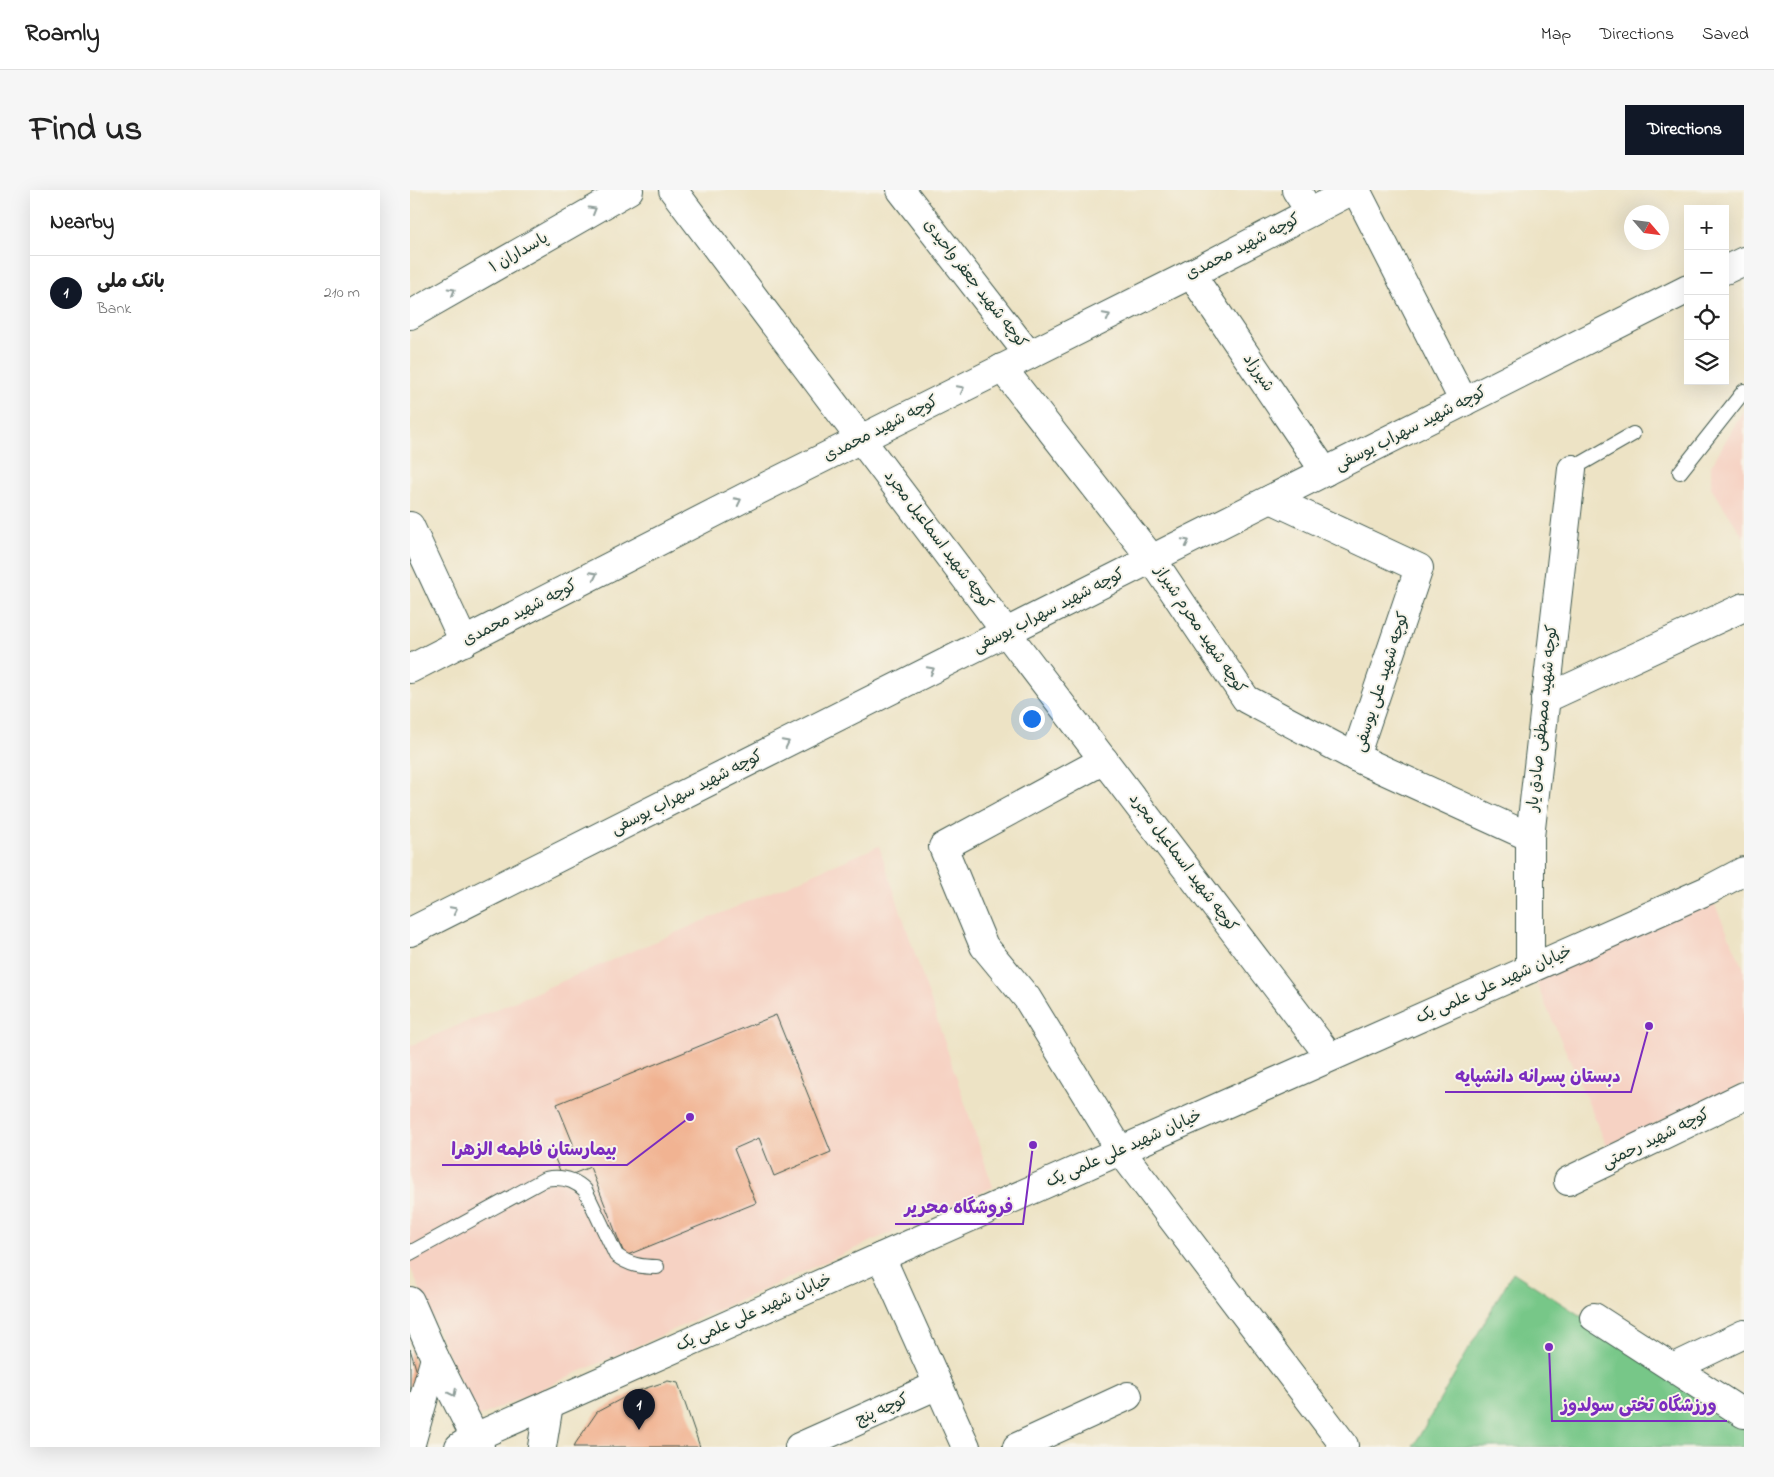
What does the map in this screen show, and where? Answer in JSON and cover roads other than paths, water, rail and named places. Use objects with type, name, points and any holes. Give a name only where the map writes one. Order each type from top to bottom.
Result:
[{"type":"street","name":"پاسداران ۱","points":[[410,316],[629,190]]},
{"type":"street","name":"کوچه شهید اسماعیل مجرد","points":[[673,190],[1006,632],[1330,1057]]},
{"type":"street","name":"کوچه شهید جعفر واحیدی","points":[[902,190],[1029,355]]},
{"type":"street","name":"کوچه شهید محمدی","points":[[410,669],[1191,274],[1303,201],[1355,190]]},
{"type":"street","points":[[1355,190],[1464,402]]},
{"type":"street","points":[[1729,268],[1744,261]]},
{"type":"street","name":"شیرزاد","points":[[1191,274],[1325,472]]},
{"type":"street","name":"کوچه شهید سهراب یوسفی","points":[[410,932],[1684,291]]},
{"type":"street","name":"کوچه شهید محرم شیراز","points":[[1002,368],[1152,559],[1246,699],[1355,757]]},
{"type":"street","name":"کوچه شهید مصطفی صادق یار","points":[[1530,969],[1530,837],[1572,469]]},
{"type":"street","name":"کوچه شهید علی یوسفی","points":[[1272,499],[1419,568],[1355,757],[1530,837]]},
{"type":"street","points":[[410,526],[464,642]]},
{"type":"street","points":[[1546,699],[1744,607]]},
{"type":"street","points":[[1104,760],[944,847],[984,946],[1027,998],[1120,1150],[1344,1445],[1341,1447]]},
{"type":"street","name":"خیابان شهید علی علمی یک","points":[[471,1444],[549,1404],[1708,890],[1744,871]]},
{"type":"street","name":"کوچه شهید رحمتی","points":[[1568,1181],[1744,1096]]},
{"type":"street","points":[[881,1257],[966,1447]]},
{"type":"street","points":[[410,1301],[471,1444]]},
{"type":"street","points":[[1594,1317],[1744,1414]]},
{"type":"street","points":[[1673,1368],[1744,1334]]},
{"type":"street","points":[[410,1447],[435,1358]]},
{"type":"street","name":"کوچه پنج","points":[[799,1447],[938,1385]]},
{"type":"street","points":[[1017,1447],[1128,1396]]},
{"type":"street","points":[[542,1447],[549,1404]]},
{"type":"lane","points":[[1680,472],[1744,391]]},
{"type":"lane","points":[[1572,469],[1633,434]]},
{"type":"lane","points":[[410,1253],[545,1179],[555,1177],[578,1183],[585,1190],[616,1255],[625,1262],[639,1267],[657,1267]]},
{"type":"place","name":"دبستان پسرانه دانشپایه","points":[[1649,1026]]},
{"type":"place","name":"بیمارستان فاطمه الزهرا","points":[[690,1117]]},
{"type":"place","name":"فروشگاه محریر","points":[[1033,1145]]},
{"type":"place","name":"ورزشگاه تختی سولدوز","points":[[1549,1347]]},
{"type":"place","name":"بانک ملی","points":[[639,1430]]}]
